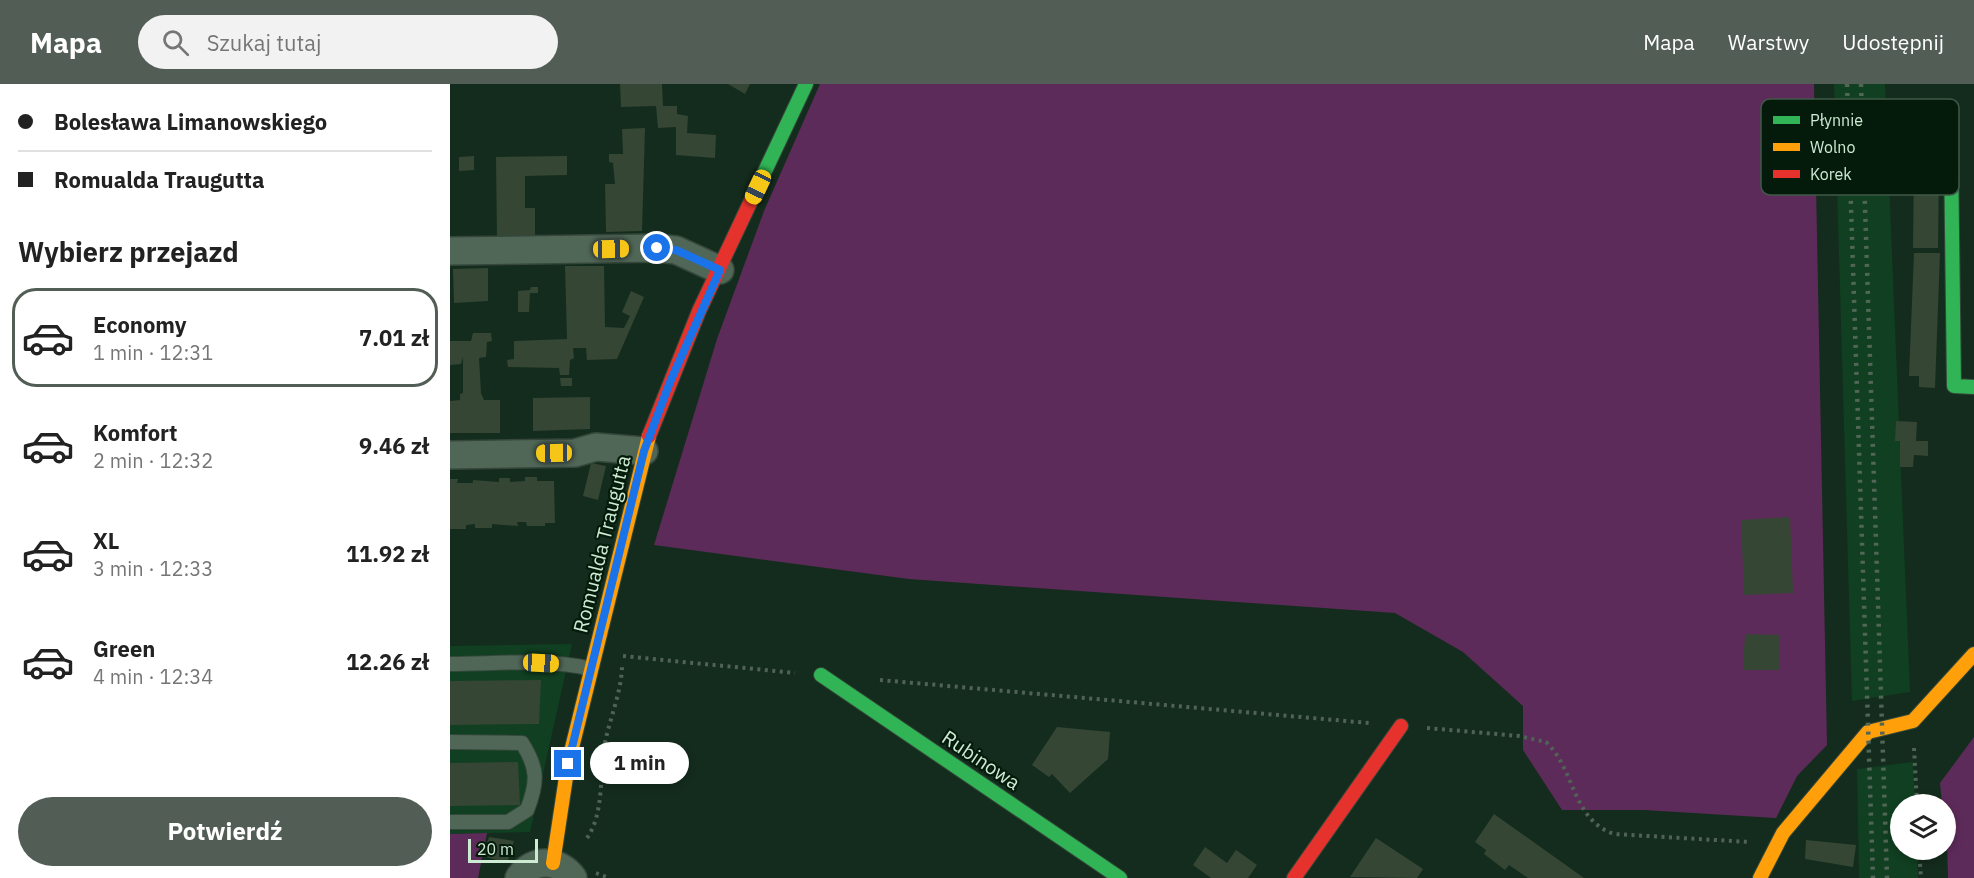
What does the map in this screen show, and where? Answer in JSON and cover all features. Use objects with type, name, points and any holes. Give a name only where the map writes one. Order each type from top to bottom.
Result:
[{"type":"street","name":"Romualda Traugutta","points":[[571,870],[568,764],[644,451],[670,382],[806,84]]},
{"type":"street","points":[[1952,195],[1954,386],[1974,387]]},
{"type":"street","points":[[450,251],[657,248],[676,250],[720,270]]},
{"type":"street","points":[[450,455],[575,453],[596,447],[644,451]]},
{"type":"street","points":[[1760,878],[1783,833],[1868,732],[1912,721],[1974,654]]},
{"type":"street","name":"Rubinowa","points":[[821,675],[1120,878]]},
{"type":"street","points":[[1294,878],[1401,726]]},
{"type":"street","points":[[519,878],[529,867],[541,862],[571,870]]},
{"type":"lane","points":[[450,664],[541,663],[574,665],[591,669]]},
{"type":"lane","points":[[450,742],[522,742],[533,760],[535,778],[534,792],[527,810],[508,822],[450,822]]},
{"type":"path","points":[[623,656],[821,675]]},
{"type":"path","points":[[874,680],[1519,736],[1546,742],[1562,762],[1587,816],[1594,825],[1614,834],[1777,844]]},
{"type":"path","points":[[1912,721],[1916,794]]},
{"type":"path","points":[[586,847],[587,837],[594,829],[597,816],[604,743]]},
{"type":"path","points":[[1920,860],[1921,878]]},
{"type":"path","points":[[571,870],[609,878]]},
{"type":"shaded area","points":[[820,84],[1814,84],[1814,99],[1761,99],[1761,195],[1816,195],[1827,745],[1797,776],[1776,818],[1644,810],[1562,810],[1523,750],[1523,706],[1463,652],[1395,613],[909,579],[654,545],[717,339],[764,211]]},
{"type":"shaded area","points":[[1834,84],[1885,84],[1886,99],[1834,99]]},
{"type":"shaded area","points":[[1837,195],[1890,195],[1910,692],[1852,701]]},
{"type":"shaded area","points":[[572,644],[530,832],[450,834],[450,646]]},
{"type":"shaded area","points":[[1974,737],[1974,878],[1948,878],[1948,860],[1956,860],[1956,794],[1941,794],[1940,783]]},
{"type":"shaded area","points":[[1913,762],[1915,794],[1890,794],[1890,860],[1917,860],[1918,878],[1859,878],[1857,769]]},
{"type":"shaded area","points":[[487,833],[478,878],[450,878],[450,834]]},
{"type":"building","points":[[620,84],[662,84],[663,106],[677,106],[677,114],[688,116],[687,133],[716,135],[715,158],[676,155],[676,127],[658,128],[656,106],[621,107]]},
{"type":"building","points":[[728,84],[750,84],[745,94]]},
{"type":"building","points":[[645,128],[642,231],[606,232],[605,184],[615,184],[613,163],[609,162],[609,154],[623,154],[622,129]]},
{"type":"building","points":[[474,156],[474,170],[459,171],[459,157]]},
{"type":"building","points":[[567,156],[567,175],[525,176],[525,208],[535,208],[535,239],[497,240],[496,157]]},
{"type":"building","points":[[1914,195],[1939,195],[1938,248],[1913,248]]},
{"type":"building","points":[[1914,253],[1940,253],[1935,388],[1919,387],[1919,376],[1909,376]]},
{"type":"building","points":[[565,266],[604,266],[605,327],[624,328],[630,316],[622,312],[631,291],[644,297],[617,359],[587,360],[586,348],[573,348],[574,358],[570,360],[569,375],[560,375],[559,368],[508,367],[507,360],[514,359],[514,341],[567,339]]},
{"type":"building","points":[[488,268],[488,301],[454,303],[453,269]]},
{"type":"building","points":[[531,287],[538,287],[538,293],[530,293],[529,312],[518,312],[518,291],[530,290]]},
{"type":"building","points":[[473,333],[491,333],[492,341],[487,342],[486,357],[479,358],[481,393],[484,400],[500,400],[500,433],[450,433],[450,401],[460,400],[460,394],[463,393],[463,357],[461,364],[450,365],[450,341],[471,341]]},
{"type":"building","points":[[560,378],[572,378],[572,386],[561,386]]},
{"type":"building","points":[[590,397],[590,429],[533,431],[533,398]]},
{"type":"building","points":[[1896,421],[1917,422],[1916,441],[1928,441],[1928,456],[1914,455],[1913,467],[1900,467],[1900,441],[1895,441]]},
{"type":"building","points":[[591,463],[606,466],[598,500],[583,496]]},
{"type":"building","points":[[525,477],[537,477],[537,481],[554,481],[555,523],[545,523],[545,526],[527,526],[526,522],[517,522],[518,526],[492,524],[492,528],[475,528],[475,524],[466,525],[466,529],[450,529],[450,479],[458,479],[457,483],[473,483],[473,480],[499,482],[499,478],[510,478],[510,482],[525,481]]},
{"type":"building","points":[[1790,517],[1793,593],[1744,595],[1741,520]]},
{"type":"building","points":[[1745,634],[1780,635],[1779,670],[1743,670]]},
{"type":"building","points":[[541,680],[539,724],[450,725],[450,681]]},
{"type":"building","points":[[1057,727],[1110,732],[1108,759],[1070,793],[1052,774],[1049,777],[1032,765]]},
{"type":"building","points":[[518,762],[520,805],[450,806],[450,763]]},
{"type":"building","points":[[1494,814],[1584,878],[1528,878],[1509,865],[1505,870],[1484,854],[1486,850],[1475,842]]},
{"type":"building","points":[[489,837],[514,841],[507,863],[483,856]]},
{"type":"building","points":[[1376,838],[1423,869],[1417,878],[1350,877]]},
{"type":"building","points":[[1806,840],[1856,845],[1853,867],[1805,859]]},
{"type":"building","points":[[1205,847],[1227,863],[1236,850],[1257,865],[1248,878],[1211,878],[1193,865]]},
{"type":"railway","points":[[1847,84],[1847,99]]},
{"type":"railway","points":[[1861,84],[1861,99]]},
{"type":"railway","points":[[1851,195],[1873,878]]},
{"type":"railway","points":[[1865,195],[1887,878]]},
{"type":"traffic: fast","points":[[757,188],[806,84]]},
{"type":"traffic: fast","points":[[1952,195],[1954,386],[1974,387]]},
{"type":"traffic: fast","points":[[821,675],[1120,878]]},
{"type":"traffic: slow","points":[[553,863],[568,764],[649,436]]},
{"type":"traffic: slow","points":[[1760,878],[1783,833],[1868,732],[1913,721],[1974,654]]},
{"type":"traffic: jam","points":[[649,436],[699,311],[757,188]]},
{"type":"traffic: jam","points":[[1294,878],[1401,726]]},
{"type":"route","points":[[568,764],[644,451],[670,382],[720,270],[676,250],[657,248]]}]
